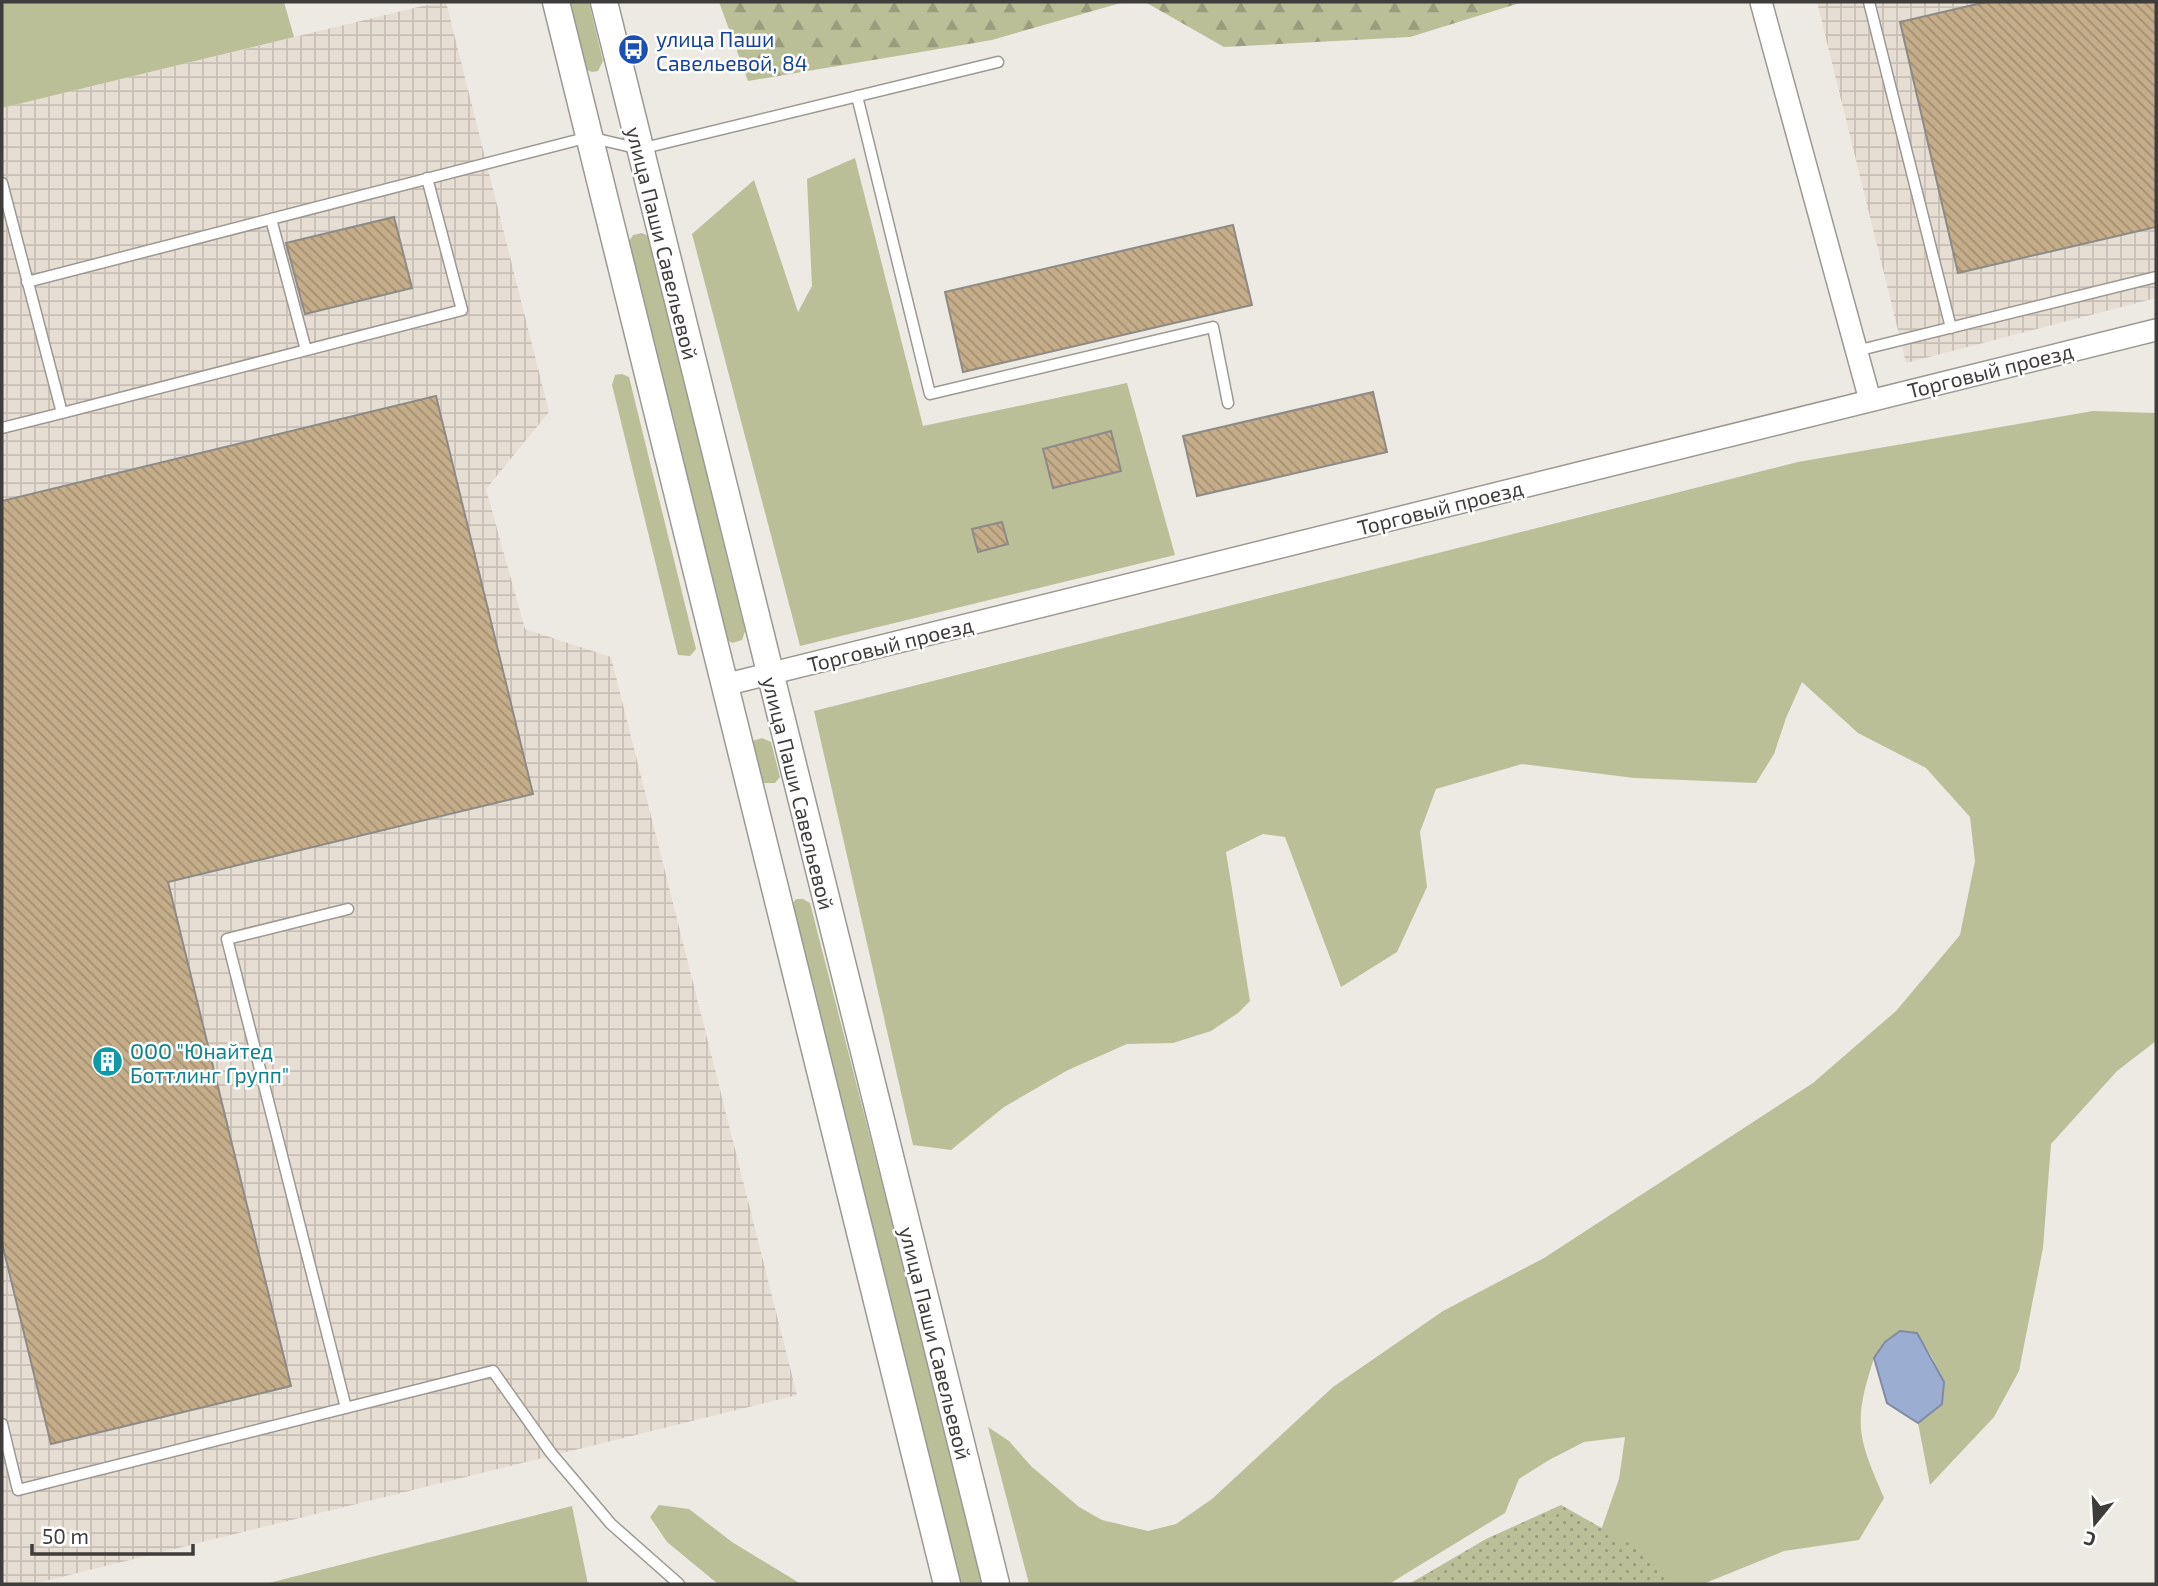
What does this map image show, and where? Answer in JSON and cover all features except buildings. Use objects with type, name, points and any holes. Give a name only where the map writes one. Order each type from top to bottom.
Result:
[{"type":"street","points":[[556,2],[947,1584]]},
{"type":"street","name":"улица Паши Савельевой","points":[[604,2],[996,1584]]},
{"type":"street","points":[[1761,2],[1870,400]]},
{"type":"street","name":"Торговый проезд","points":[[724,685],[2156,330]]},
{"type":"lane","points":[[1869,2],[1951,328]]},
{"type":"lane","points":[[27,282],[589,137],[640,149],[998,62]]},
{"type":"lane","points":[[857,96],[930,394],[1213,327],[1228,403]]},
{"type":"lane","points":[[2,428],[462,310],[427,178]]},
{"type":"lane","points":[[2,183],[62,413]]},
{"type":"lane","points":[[271,219],[306,350]]},
{"type":"lane","points":[[1856,351],[2156,277]]},
{"type":"lane","points":[[346,1408],[228,939],[348,909]]},
{"type":"lane","points":[[2,1424],[18,1490],[493,1371],[551,1453],[611,1524],[679,1584]]},
{"type":"shaded area","points":[[446,2],[549,412],[486,489],[525,629],[611,657],[797,1395],[33,1584],[2,1584],[2,108]]},
{"type":"shaded area","points":[[1817,2],[2156,2],[2156,298],[1906,363]]},
{"type":"green space","points":[[2,2],[284,2],[294,37],[2,108]]},
{"type":"green space","points":[[566,2],[589,2],[603,61],[598,71],[584,69]]},
{"type":"green space","points":[[719,2],[1124,2],[992,40],[748,81]]},
{"type":"green space","points":[[1145,2],[1523,2],[1410,37],[1224,47]]},
{"type":"green space","points":[[855,158],[923,426],[1127,383],[1175,555],[800,646],[692,234],[754,180],[798,312],[812,286],[807,179]]},
{"type":"green space","points":[[642,233],[648,236],[745,631],[742,640],[732,643],[726,639],[628,243],[633,235]]},
{"type":"green space","points":[[615,375],[629,377],[696,649],[690,656],[678,655],[612,385]]},
{"type":"green space","points":[[2093,411],[2156,413],[2156,1041],[2117,1071],[2051,1144],[2043,1248],[2019,1371],[1994,1417],[1930,1485],[1918,1423],[1942,1404],[1944,1382],[1917,1333],[1874,1358],[1866,1384],[1861,1411],[1862,1438],[1884,1498],[1859,1540],[1784,1551],[1703,1584],[1636,1584],[1594,1550],[1619,1479],[1625,1437],[1584,1442],[1549,1460],[1519,1479],[1505,1513],[1389,1584],[1029,1584],[988,1427],[1009,1441],[1031,1466],[1079,1507],[1102,1520],[1148,1531],[1176,1524],[1212,1499],[1333,1387],[1443,1311],[1544,1258],[1813,1083],[1896,1011],[1960,935],[1975,861],[1970,817],[1926,768],[1858,733],[1802,682],[1774,754],[1756,783],[1634,778],[1522,764],[1436,789],[1420,832],[1427,887],[1397,952],[1341,987],[1285,837],[1263,834],[1226,852],[1250,1001],[1238,1013],[1211,1031],[1173,1043],[1127,1044],[1068,1070],[1004,1107],[951,1150],[913,1145],[814,711],[1798,462]]},
{"type":"green space","points":[[762,738],[771,742],[780,777],[775,783],[762,783],[752,741]]},
{"type":"green space","points":[[796,899],[810,903],[951,1452],[982,1584],[959,1584],[789,909]]},
{"type":"green space","points":[[659,1505],[689,1509],[732,1542],[801,1584],[718,1584],[667,1542],[650,1517]]},
{"type":"green space","points":[[1561,1505],[1639,1549],[1672,1584],[1409,1584],[1486,1539]]},
{"type":"green space","points":[[572,1506],[588,1584],[265,1584]]},
{"type":"water","points":[[1900,1331],[1917,1333],[1944,1382],[1942,1404],[1918,1423],[1887,1403],[1874,1358],[1885,1342]]},
{"type":"place","name":"улица Паши Савельевой, 84","points":[[633,50]]},
{"type":"place","name":"ООО \"Юнайтед Боттлинг Групп\"","points":[[107,1062]]}]
